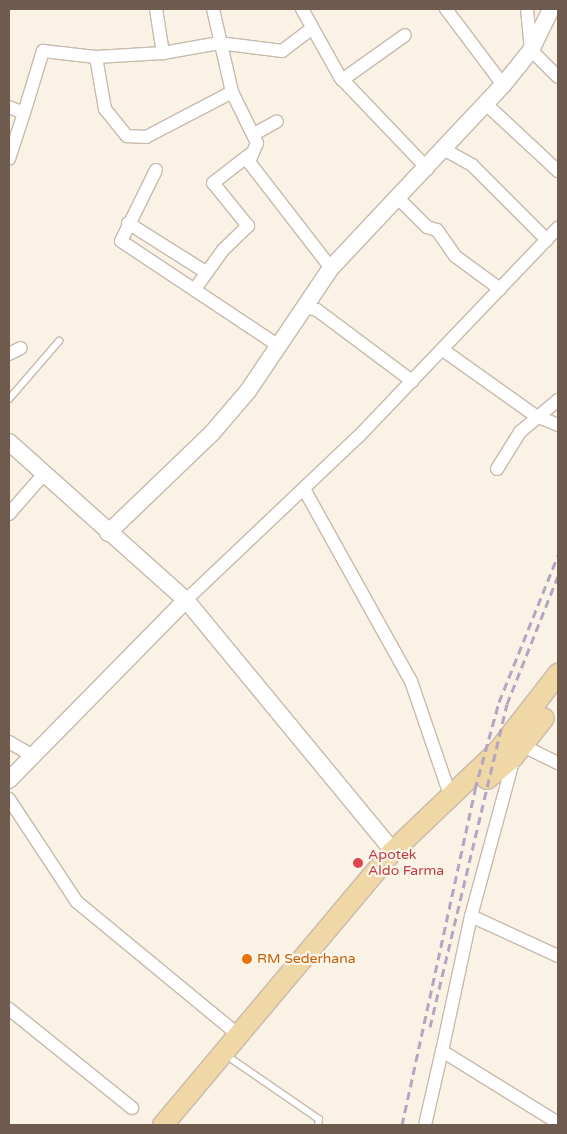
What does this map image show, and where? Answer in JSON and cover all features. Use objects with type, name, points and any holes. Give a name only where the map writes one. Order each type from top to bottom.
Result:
[{"type":"main road","points":[[163,1125],[237,1034],[393,851],[524,723],[558,674]]},
{"type":"main road","points":[[180,1125],[402,859],[519,750],[558,699]]},
{"type":"street","points":[[156,9],[163,53]]},
{"type":"street","points":[[195,289],[248,226],[213,183],[249,155],[257,145],[254,134],[232,92],[219,43],[213,9]]},
{"type":"street","points":[[302,9],[342,80],[428,169]]},
{"type":"street","points":[[446,9],[503,85]]},
{"type":"street","points":[[527,9],[531,50],[558,77]]},
{"type":"street","points":[[108,533],[212,433],[279,346],[331,268],[428,169],[487,105],[531,50],[551,9]]},
{"type":"street","points":[[9,159],[42,52],[96,57],[163,53],[219,43],[288,50],[312,29]]},
{"type":"street","points":[[342,80],[406,35]]},
{"type":"street","points":[[96,57],[105,109],[126,136],[146,137],[232,92]]},
{"type":"street","points":[[487,105],[558,171]]},
{"type":"street","points":[[9,107],[24,113]]},
{"type":"street","points":[[254,134],[277,121]]},
{"type":"street","points":[[445,150],[472,165],[547,240]]},
{"type":"street","points":[[249,155],[249,162],[331,268]]},
{"type":"street","points":[[156,170],[128,223],[123,243],[279,346]]},
{"type":"street","points":[[398,198],[427,227],[437,230],[455,256],[500,289]]},
{"type":"street","points":[[128,223],[207,273]]},
{"type":"street","points":[[9,780],[186,600],[304,489],[412,382],[558,228]]},
{"type":"street","points":[[305,307],[317,310],[412,382]]},
{"type":"street","points":[[9,354],[21,348]]},
{"type":"street","points":[[442,350],[536,416],[558,425]]},
{"type":"street","points":[[497,469],[536,416],[558,400]]},
{"type":"street","points":[[9,442],[43,475],[186,600],[393,851]]},
{"type":"street","points":[[9,514],[43,475]]},
{"type":"street","points":[[304,489],[411,681],[450,795]]},
{"type":"street","points":[[9,742],[32,756]]},
{"type":"street","points":[[425,1125],[471,916],[519,750],[558,763]]},
{"type":"street","points":[[9,799],[77,902],[237,1034]]},
{"type":"street","points":[[471,916],[558,956]]},
{"type":"street","points":[[9,1009],[132,1108]]},
{"type":"street","points":[[442,1050],[558,1123]]},
{"type":"lane","points":[[9,399],[59,341]]},
{"type":"lane","points":[[233,1060],[319,1119],[318,1125]]},
{"type":"railway","points":[[402,1125],[475,789],[499,702],[558,555]]},
{"type":"railway","points":[[430,1027],[507,704],[558,576]]},
{"type":"place","name":"Apotek Aldo Farma","points":[[358,863]]},
{"type":"place","name":"RM Sederhana","points":[[247,959]]}]
